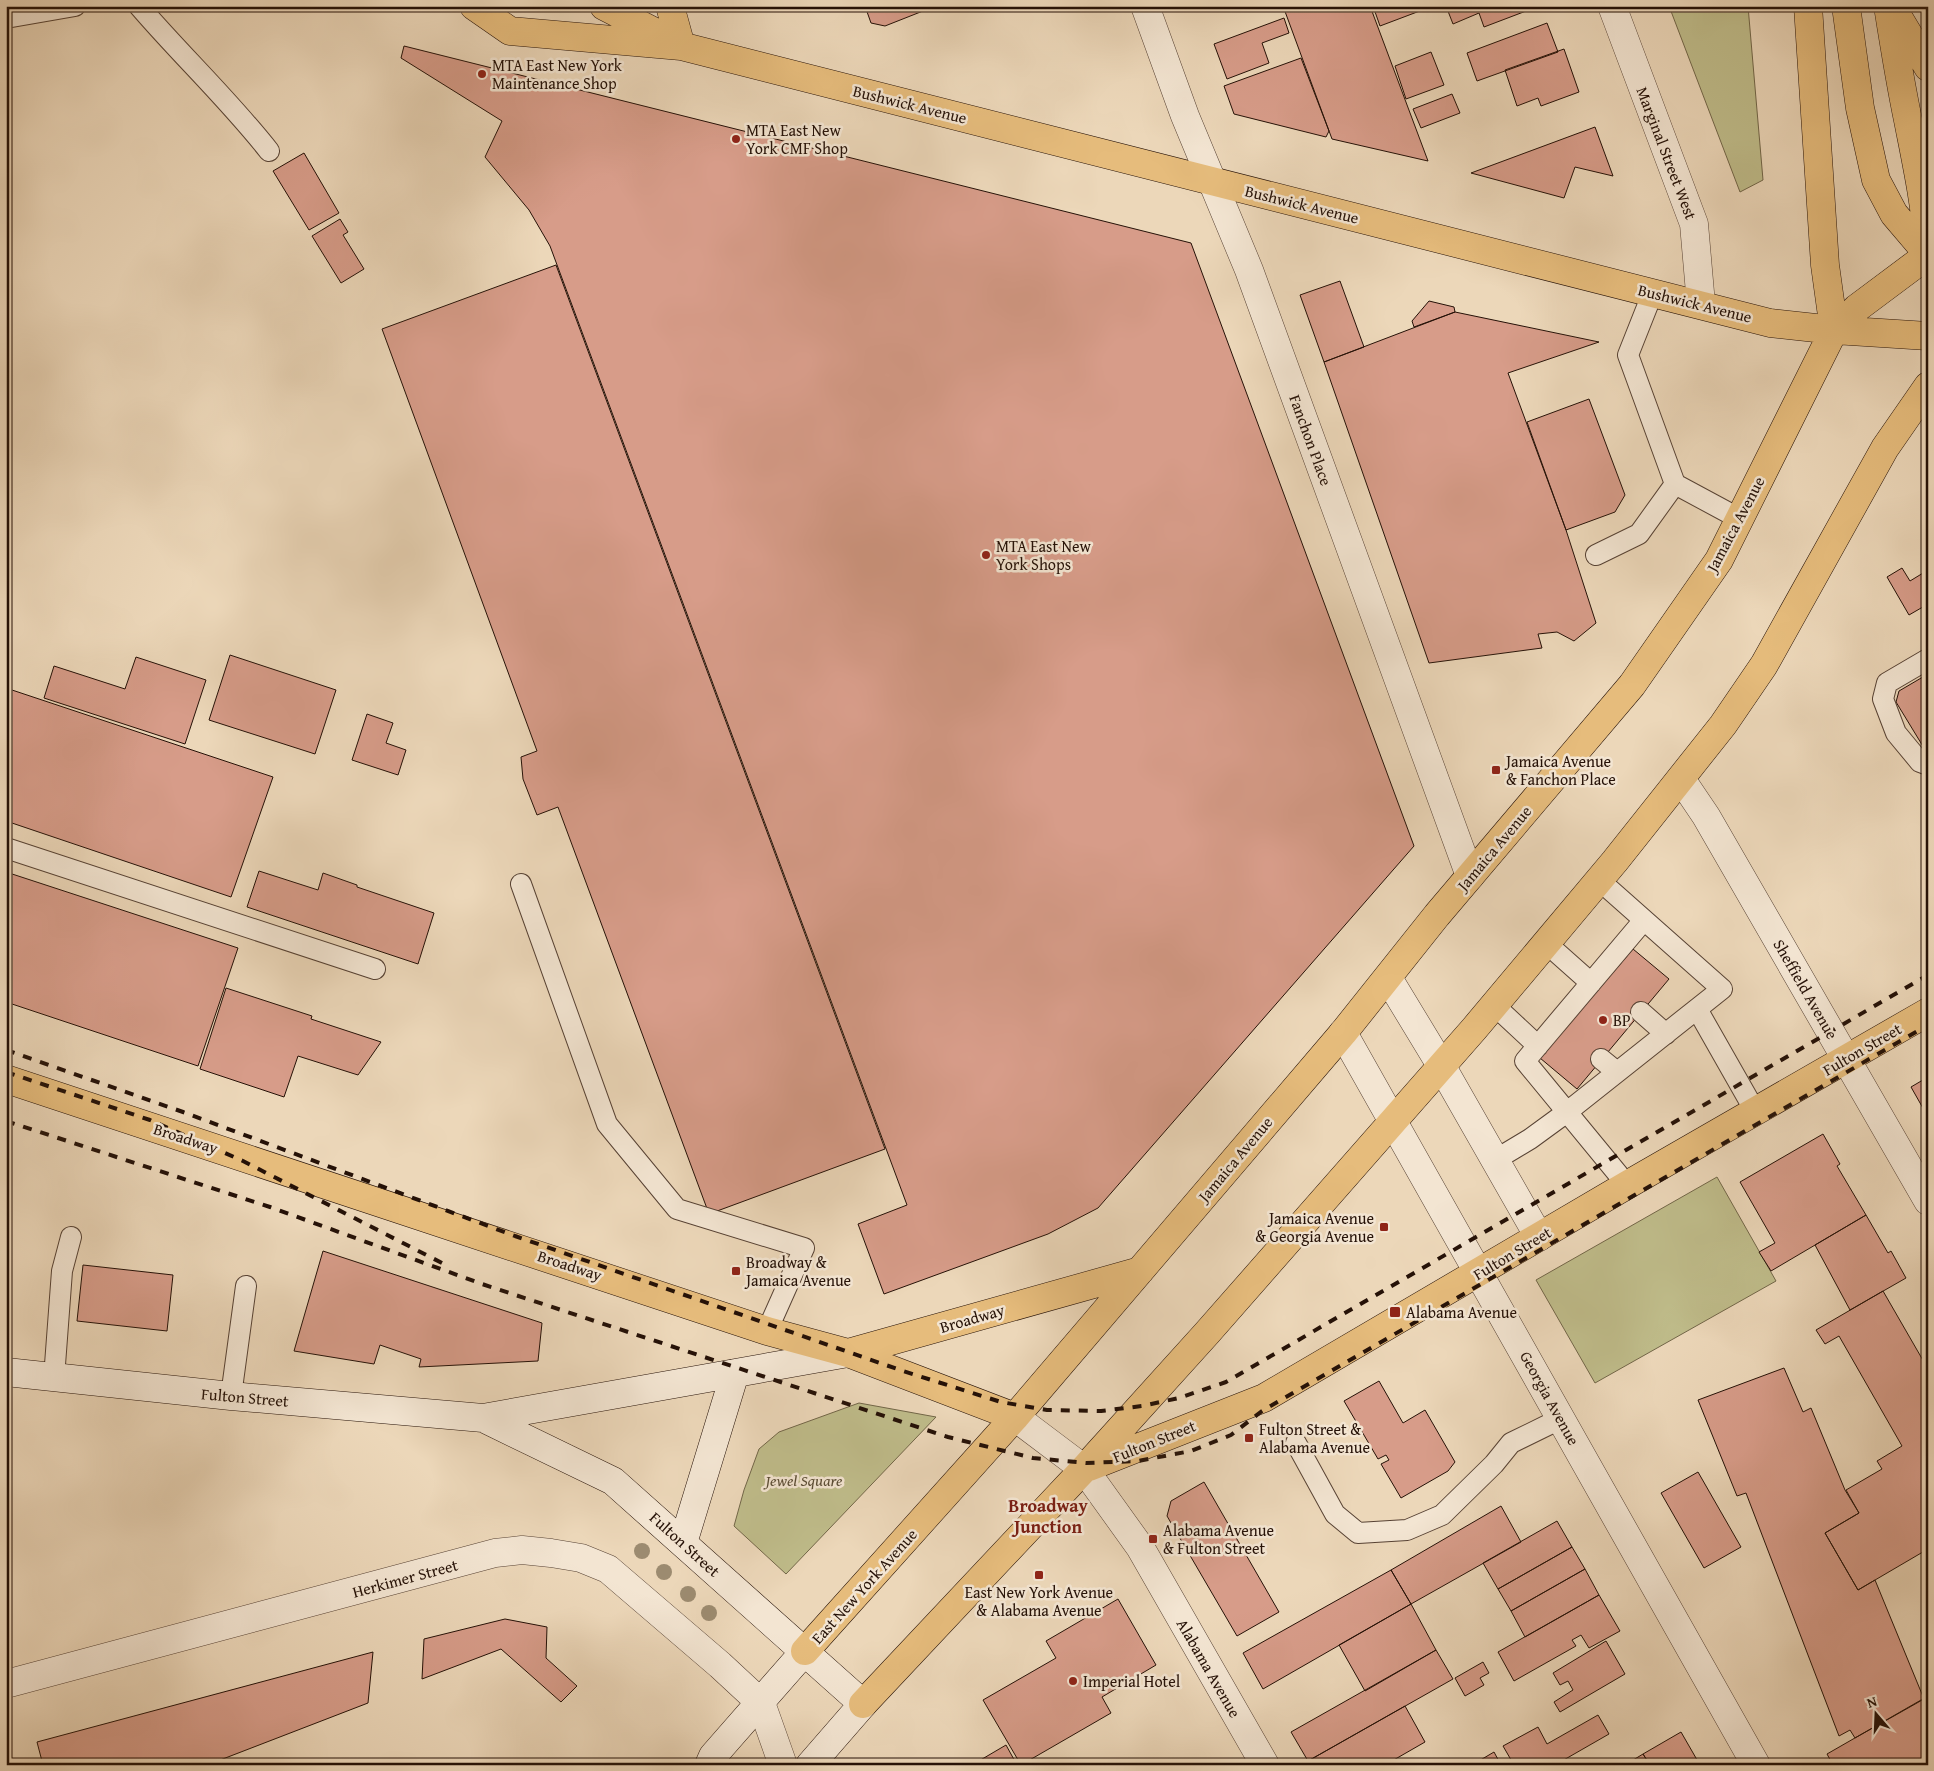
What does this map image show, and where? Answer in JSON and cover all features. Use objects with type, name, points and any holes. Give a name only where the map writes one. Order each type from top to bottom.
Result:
[{"type":"main road","name":"Bushwick Avenue","points":[[474,6],[510,31],[681,46],[1770,323],[1834,330],[1928,336]]},
{"type":"main road","name":"Bushwick Avenue","points":[[604,6],[681,46]]},
{"type":"main road","points":[[670,6],[681,46]]},
{"type":"main road","points":[[1808,6],[1825,265],[1834,330]]},
{"type":"main road","points":[[1846,6],[1860,108],[1876,180],[1894,214],[1928,254]]},
{"type":"main road","points":[[1890,6],[1928,67]]},
{"type":"main road","points":[[1890,6],[1898,66],[1926,214],[1928,245]]},
{"type":"main road","name":"Jamaica Avenue","points":[[1015,1417],[1343,1032],[1470,876],[1632,685],[1719,560],[1834,330],[1857,308],[1928,254]]},
{"type":"main road","points":[[864,1704],[1084,1469],[1394,1122],[1599,880],[1681,779],[1723,725],[1764,665],[1885,448],[1928,386]]},
{"type":"main road","name":"Fulton Street","points":[[1084,1469],[1264,1398],[1627,1185],[1928,1012]]},
{"type":"main road","name":"Broadway","points":[[6,1079],[767,1331],[848,1353],[1140,1271]]},
{"type":"main road","points":[[848,1353],[1015,1417]]},
{"type":"main road","name":"East New York Avenue","points":[[805,1652],[1015,1417]]},
{"type":"street","name":"Fanchon Place","points":[[1145,6],[1185,116],[1252,280],[1470,876]]},
{"type":"street","name":"Marginal Street West","points":[[1612,6],[1694,224],[1701,304]]},
{"type":"street","name":"Sheffield Avenue","points":[[1681,779],[1706,816],[1928,1201]]},
{"type":"street","points":[[1388,978],[1442,1067],[1539,1237]]},
{"type":"street","name":"Georgia Avenue","points":[[1343,1032],[1756,1765]]},
{"type":"street","name":"Fulton Street","points":[[6,1372],[232,1396],[483,1418],[848,1353]]},
{"type":"street","points":[[683,1543],[735,1373]]},
{"type":"street","name":"Alabama Avenue","points":[[1015,1417],[1084,1469],[1140,1547],[1265,1765]]},
{"type":"street","name":"Fulton Street","points":[[483,1418],[613,1481],[864,1704]]},
{"type":"street","name":"Herkimer Street","points":[[6,1684],[495,1553],[522,1550],[581,1558],[608,1569],[761,1703]]},
{"type":"street","name":"East New York Avenue","points":[[707,1762],[805,1652]]},
{"type":"street","points":[[761,1703],[783,1765]]},
{"type":"street","points":[[810,1765],[864,1704]]},
{"type":"lane","points":[[6,18],[75,6]]},
{"type":"lane","points":[[139,6],[245,120],[269,151]]},
{"type":"lane","points":[[1653,292],[1628,355],[1675,484],[1740,519]]},
{"type":"lane","points":[[1596,555],[1639,534],[1675,484]]},
{"type":"lane","points":[[1928,659],[1887,683],[1883,699],[1896,733],[1920,762],[1928,765]]},
{"type":"lane","points":[[6,848],[375,969]]},
{"type":"lane","points":[[1495,1160],[1530,1139],[1567,1112],[1722,989],[1599,880]]},
{"type":"lane","points":[[521,884],[607,1124],[677,1209],[804,1248],[767,1331]]},
{"type":"lane","points":[[1627,1185],[1525,1061],[1538,1046],[1561,1026],[1644,920]]},
{"type":"lane","points":[[1546,943],[1599,979]]},
{"type":"lane","points":[[1494,1005],[1538,1046]]},
{"type":"lane","points":[[1697,1009],[1755,1111]]},
{"type":"lane","points":[[1642,1012],[1666,1034]]},
{"type":"lane","points":[[1601,1059],[1617,1072]]},
{"type":"lane","points":[[54,1378],[62,1272],[70,1237]]},
{"type":"lane","points":[[232,1396],[246,1286]]},
{"type":"lane","points":[[1296,1443],[1335,1514],[1358,1533],[1407,1530],[1442,1514],[1494,1464],[1511,1443],[1562,1418]]},
{"type":"green space","points":[[1669,6],[1748,6],[1763,180],[1740,192]]},
{"type":"green space","points":[[1717,1177],[1776,1281],[1595,1383],[1536,1280]]},
{"type":"green space","name":"Jewel Square","points":[[859,1403],[936,1417],[786,1574],[734,1526],[744,1490],[759,1449],[779,1432]]},
{"type":"building","points":[[865,6],[921,6],[923,11],[885,26],[871,23]]},
{"type":"building","points":[[1283,6],[1370,6],[1428,161],[1332,139]]},
{"type":"building","points":[[1373,6],[1433,6],[1380,26]]},
{"type":"building","points":[[1446,6],[1533,6],[1534,8],[1484,27],[1479,13],[1453,24]]},
{"type":"building","points":[[1284,18],[1289,33],[1262,43],[1269,63],[1227,79],[1214,44]]},
{"type":"building","points":[[1547,23],[1558,52],[1477,81],[1467,53]]},
{"type":"building","name":"MTA East New York Shops","points":[[404,46],[1191,243],[1414,846],[1098,1208],[1048,1234],[884,1294],[858,1224],[907,1205],[550,246],[529,210],[485,157],[502,121],[401,58]]},
{"type":"building","points":[[1564,49],[1579,92],[1541,106],[1538,98],[1517,106],[1505,70]]},
{"type":"building","points":[[1431,52],[1444,85],[1406,99],[1395,66]]},
{"type":"building","points":[[1301,58],[1329,131],[1326,137],[1234,114],[1224,86]]},
{"type":"building","points":[[1452,94],[1460,113],[1421,128],[1413,109]]},
{"type":"building","points":[[1595,127],[1613,176],[1575,167],[1564,198],[1471,173]]},
{"type":"building","points":[[304,153],[339,213],[309,230],[273,171]]},
{"type":"building","points":[[340,219],[348,232],[343,235],[364,269],[341,283],[312,236]]},
{"type":"building","points":[[556,265],[885,1149],[709,1214],[558,807],[537,815],[523,779],[521,757],[537,751],[382,329]]},
{"type":"building","points":[[1340,281],[1364,347],[1324,362],[1300,295]]},
{"type":"building","points":[[1429,301],[1454,307],[1455,312],[1414,327],[1412,321]]},
{"type":"building","points":[[1455,312],[1599,342],[1508,373],[1566,530],[1596,623],[1574,641],[1557,632],[1538,634],[1542,648],[1429,663],[1324,362]]},
{"type":"building","points":[[1589,399],[1625,495],[1615,512],[1566,530],[1527,422]]},
{"type":"building","points":[[1902,568],[1910,581],[1928,570],[1928,604],[1909,615],[1887,577]]},
{"type":"building","points":[[230,655],[336,690],[315,754],[209,720]]},
{"type":"building","points":[[136,657],[206,680],[185,744],[44,698],[54,666],[125,689]]},
{"type":"building","points":[[1928,674],[1928,750],[1924,748],[1896,702],[1899,691]]},
{"type":"building","points":[[6,688],[273,777],[231,897],[6,821]]},
{"type":"building","points":[[367,714],[393,723],[386,743],[406,750],[398,775],[352,760]]},
{"type":"building","points":[[259,871],[318,890],[323,873],[357,885],[357,887],[434,913],[418,964],[247,907]]},
{"type":"building","points":[[6,872],[238,948],[198,1066],[6,1002]]},
{"type":"building","name":"BP","points":[[1633,949],[1669,979],[1577,1089],[1540,1058]]},
{"type":"building","points":[[226,988],[312,1016],[311,1019],[381,1042],[358,1075],[298,1056],[284,1097],[200,1069]]},
{"type":"building","points":[[1928,1077],[1928,1117],[1911,1087]]},
{"type":"building","points":[[1823,1134],[1840,1164],[1837,1166],[1866,1215],[1771,1271],[1759,1252],[1775,1243],[1740,1182]]},
{"type":"building","points":[[1866,1215],[1888,1253],[1891,1251],[1906,1278],[1850,1310],[1815,1245]]},
{"type":"building","points":[[323,1251],[542,1323],[538,1361],[419,1367],[421,1359],[380,1345],[374,1364],[294,1351]]},
{"type":"building","points":[[83,1265],[173,1275],[167,1331],[77,1321]]},
{"type":"building","points":[[1883,1291],[1928,1369],[1928,1549],[1858,1590],[1825,1533],[1859,1513],[1846,1490],[1882,1469],[1877,1461],[1902,1446],[1839,1336],[1825,1344],[1816,1330]]},
{"type":"building","points":[[1784,1368],[1803,1412],[1811,1408],[1845,1490],[1859,1513],[1825,1533],[1858,1590],[1875,1580],[1924,1699],[1855,1738],[1850,1730],[1839,1736],[1746,1493],[1737,1496],[1698,1400]]},
{"type":"building","points":[[1379,1381],[1403,1423],[1425,1410],[1455,1462],[1448,1471],[1401,1498],[1381,1464],[1389,1460],[1386,1455],[1378,1459],[1344,1401]]},
{"type":"building","points":[[1698,1472],[1741,1547],[1704,1568],[1661,1493]]},
{"type":"building","points":[[1204,1482],[1279,1612],[1237,1636],[1167,1516],[1171,1501]]},
{"type":"building","points":[[1501,1506],[1521,1542],[1411,1604],[1391,1570]]},
{"type":"building","points":[[1557,1521],[1572,1547],[1498,1589],[1483,1563]]},
{"type":"building","points":[[1572,1547],[1585,1569],[1511,1611],[1498,1589]]},
{"type":"building","points":[[1585,1569],[1599,1595],[1525,1637],[1511,1611]]},
{"type":"building","points":[[1391,1570],[1411,1604],[1263,1689],[1243,1653]]},
{"type":"building","points":[[1599,1595],[1620,1631],[1589,1648],[1581,1635],[1572,1640],[1576,1646],[1514,1681],[1498,1652]]},
{"type":"building","name":"Imperial Hotel","points":[[1118,1599],[1156,1665],[1102,1697],[1111,1713],[1021,1765],[983,1700],[1056,1658],[1046,1641]]},
{"type":"building","points":[[1411,1604],[1436,1650],[1365,1691],[1339,1645]]},
{"type":"building","points":[[505,1619],[547,1627],[546,1658],[577,1686],[561,1702],[501,1649],[422,1679],[424,1639]]},
{"type":"building","points":[[1606,1641],[1625,1674],[1560,1712],[1554,1702],[1573,1690],[1568,1681],[1560,1685],[1553,1673]]},
{"type":"building","points":[[1436,1650],[1453,1679],[1308,1761],[1291,1732]]},
{"type":"building","points":[[373,1652],[368,1703],[215,1762],[216,1765],[43,1765],[37,1742]]},
{"type":"building","points":[[1483,1662],[1489,1673],[1480,1678],[1484,1685],[1465,1696],[1455,1678]]},
{"type":"building","points":[[1928,1696],[1928,1765],[1833,1765],[1827,1754]]},
{"type":"building","points":[[1405,1706],[1425,1742],[1385,1765],[1310,1765],[1308,1761]]},
{"type":"building","points":[[1598,1715],[1609,1734],[1555,1765],[1514,1765],[1503,1746],[1538,1727],[1547,1744]]},
{"type":"building","points":[[1681,1732],[1700,1765],[1650,1765],[1643,1754]]},
{"type":"building","points":[[1006,1745],[1017,1765],[972,1765]]},
{"type":"building","points":[[1494,1752],[1501,1765],[1472,1765]]},
{"type":"building","points":[[1643,1754],[1650,1765],[1625,1765]]},
{"type":"railway","points":[[6,1050],[183,1112],[515,1236],[903,1371],[1001,1402],[1047,1410],[1101,1411],[1142,1406],[1179,1398],[1226,1382],[1928,975]]},
{"type":"railway","points":[[6,1121],[270,1207],[482,1284],[948,1437],[1033,1458],[1086,1463],[1138,1461],[1191,1451],[1231,1435],[1262,1411],[1928,1025]]},
{"type":"railway","points":[[6,1072],[150,1120],[243,1161],[442,1263]]},
{"type":"place","name":"MTA East New York Maintenance Shop","points":[[482,74]]},
{"type":"place","name":"MTA East New York CMF Shop","points":[[736,139]]},
{"type":"place","name":"MTA East New York Shops","points":[[986,555]]},
{"type":"place","name":"Jamaica Avenue & Fanchon Place","points":[[1496,770]]},
{"type":"place","name":"BP","points":[[1603,1020]]},
{"type":"place","name":"Jamaica Avenue & Georgia Avenue","points":[[1384,1227]]},
{"type":"place","name":"Broadway & Jamaica Avenue","points":[[736,1271]]},
{"type":"place","name":"Alabama Avenue","points":[[1395,1312]]},
{"type":"place","name":"Fulton Street & Alabama Avenue","points":[[1249,1438]]},
{"type":"place","name":"Alabama Avenue & Fulton Street","points":[[1153,1539]]},
{"type":"place","name":"East New York Avenue & Alabama Avenue","points":[[1039,1575]]},
{"type":"place","name":"Imperial Hotel","points":[[1073,1681]]},
{"type":"district","name":"Broadway Junction","points":[[1048,1515]]}]
